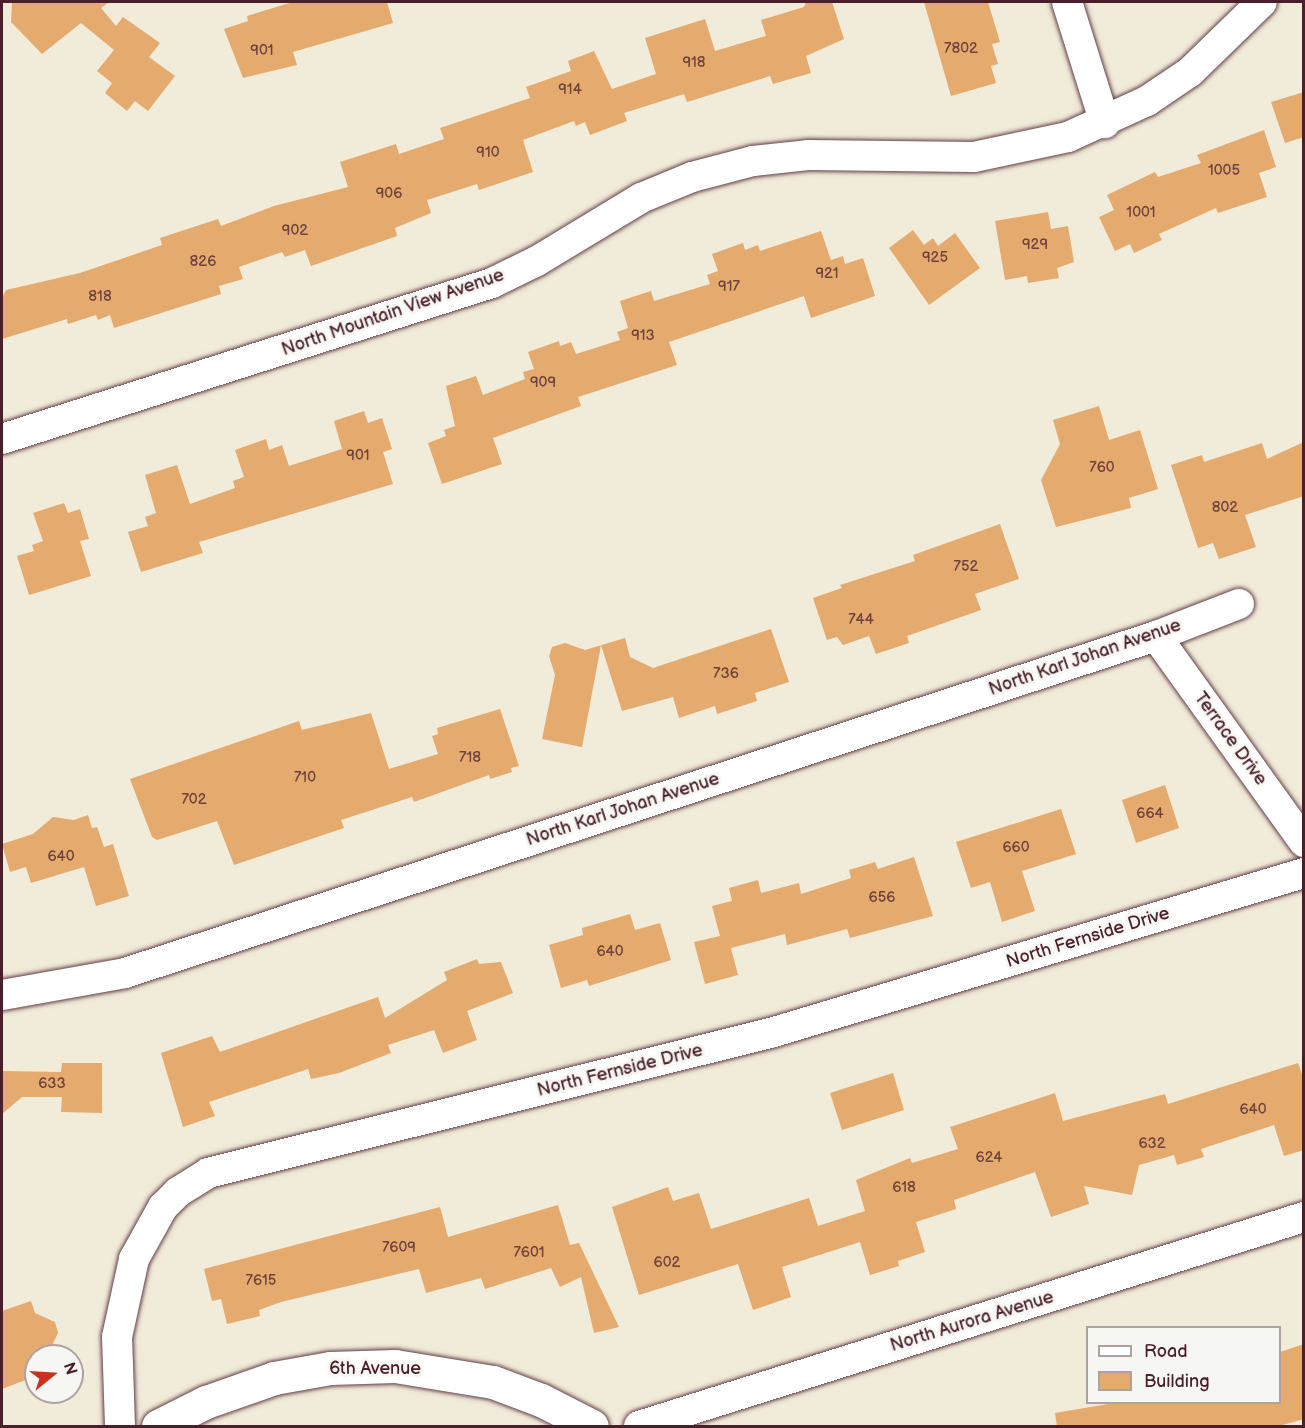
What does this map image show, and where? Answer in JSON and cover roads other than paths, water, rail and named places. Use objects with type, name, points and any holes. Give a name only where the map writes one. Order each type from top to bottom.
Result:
[{"type":"street","points":[[1067,2],[1105,123]]},
{"type":"street","name":"North Mountain View Avenue","points":[[2,440],[492,283],[537,261],[641,198],[692,177],[753,161],[808,154],[974,157],[1025,149],[1105,123],[1148,101],[1190,72],[1262,2]]},
{"type":"street","name":"North Karl Johan Avenue","points":[[2,995],[125,973],[1156,636],[1239,604]]},
{"type":"street","name":"Terrace Drive","points":[[1156,636],[1304,842]]},
{"type":"street","name":"North Fernside Drive","points":[[120,1426],[117,1337],[134,1259],[163,1207],[178,1192],[208,1173],[774,1032],[1304,873]]},
{"type":"street","name":"North Aurora Avenue","points":[[639,1426],[1304,1217]]},
{"type":"street","name":"6th Avenue","points":[[158,1426],[206,1402],[274,1378],[330,1368],[395,1366],[494,1382],[541,1400],[592,1426]]}]
